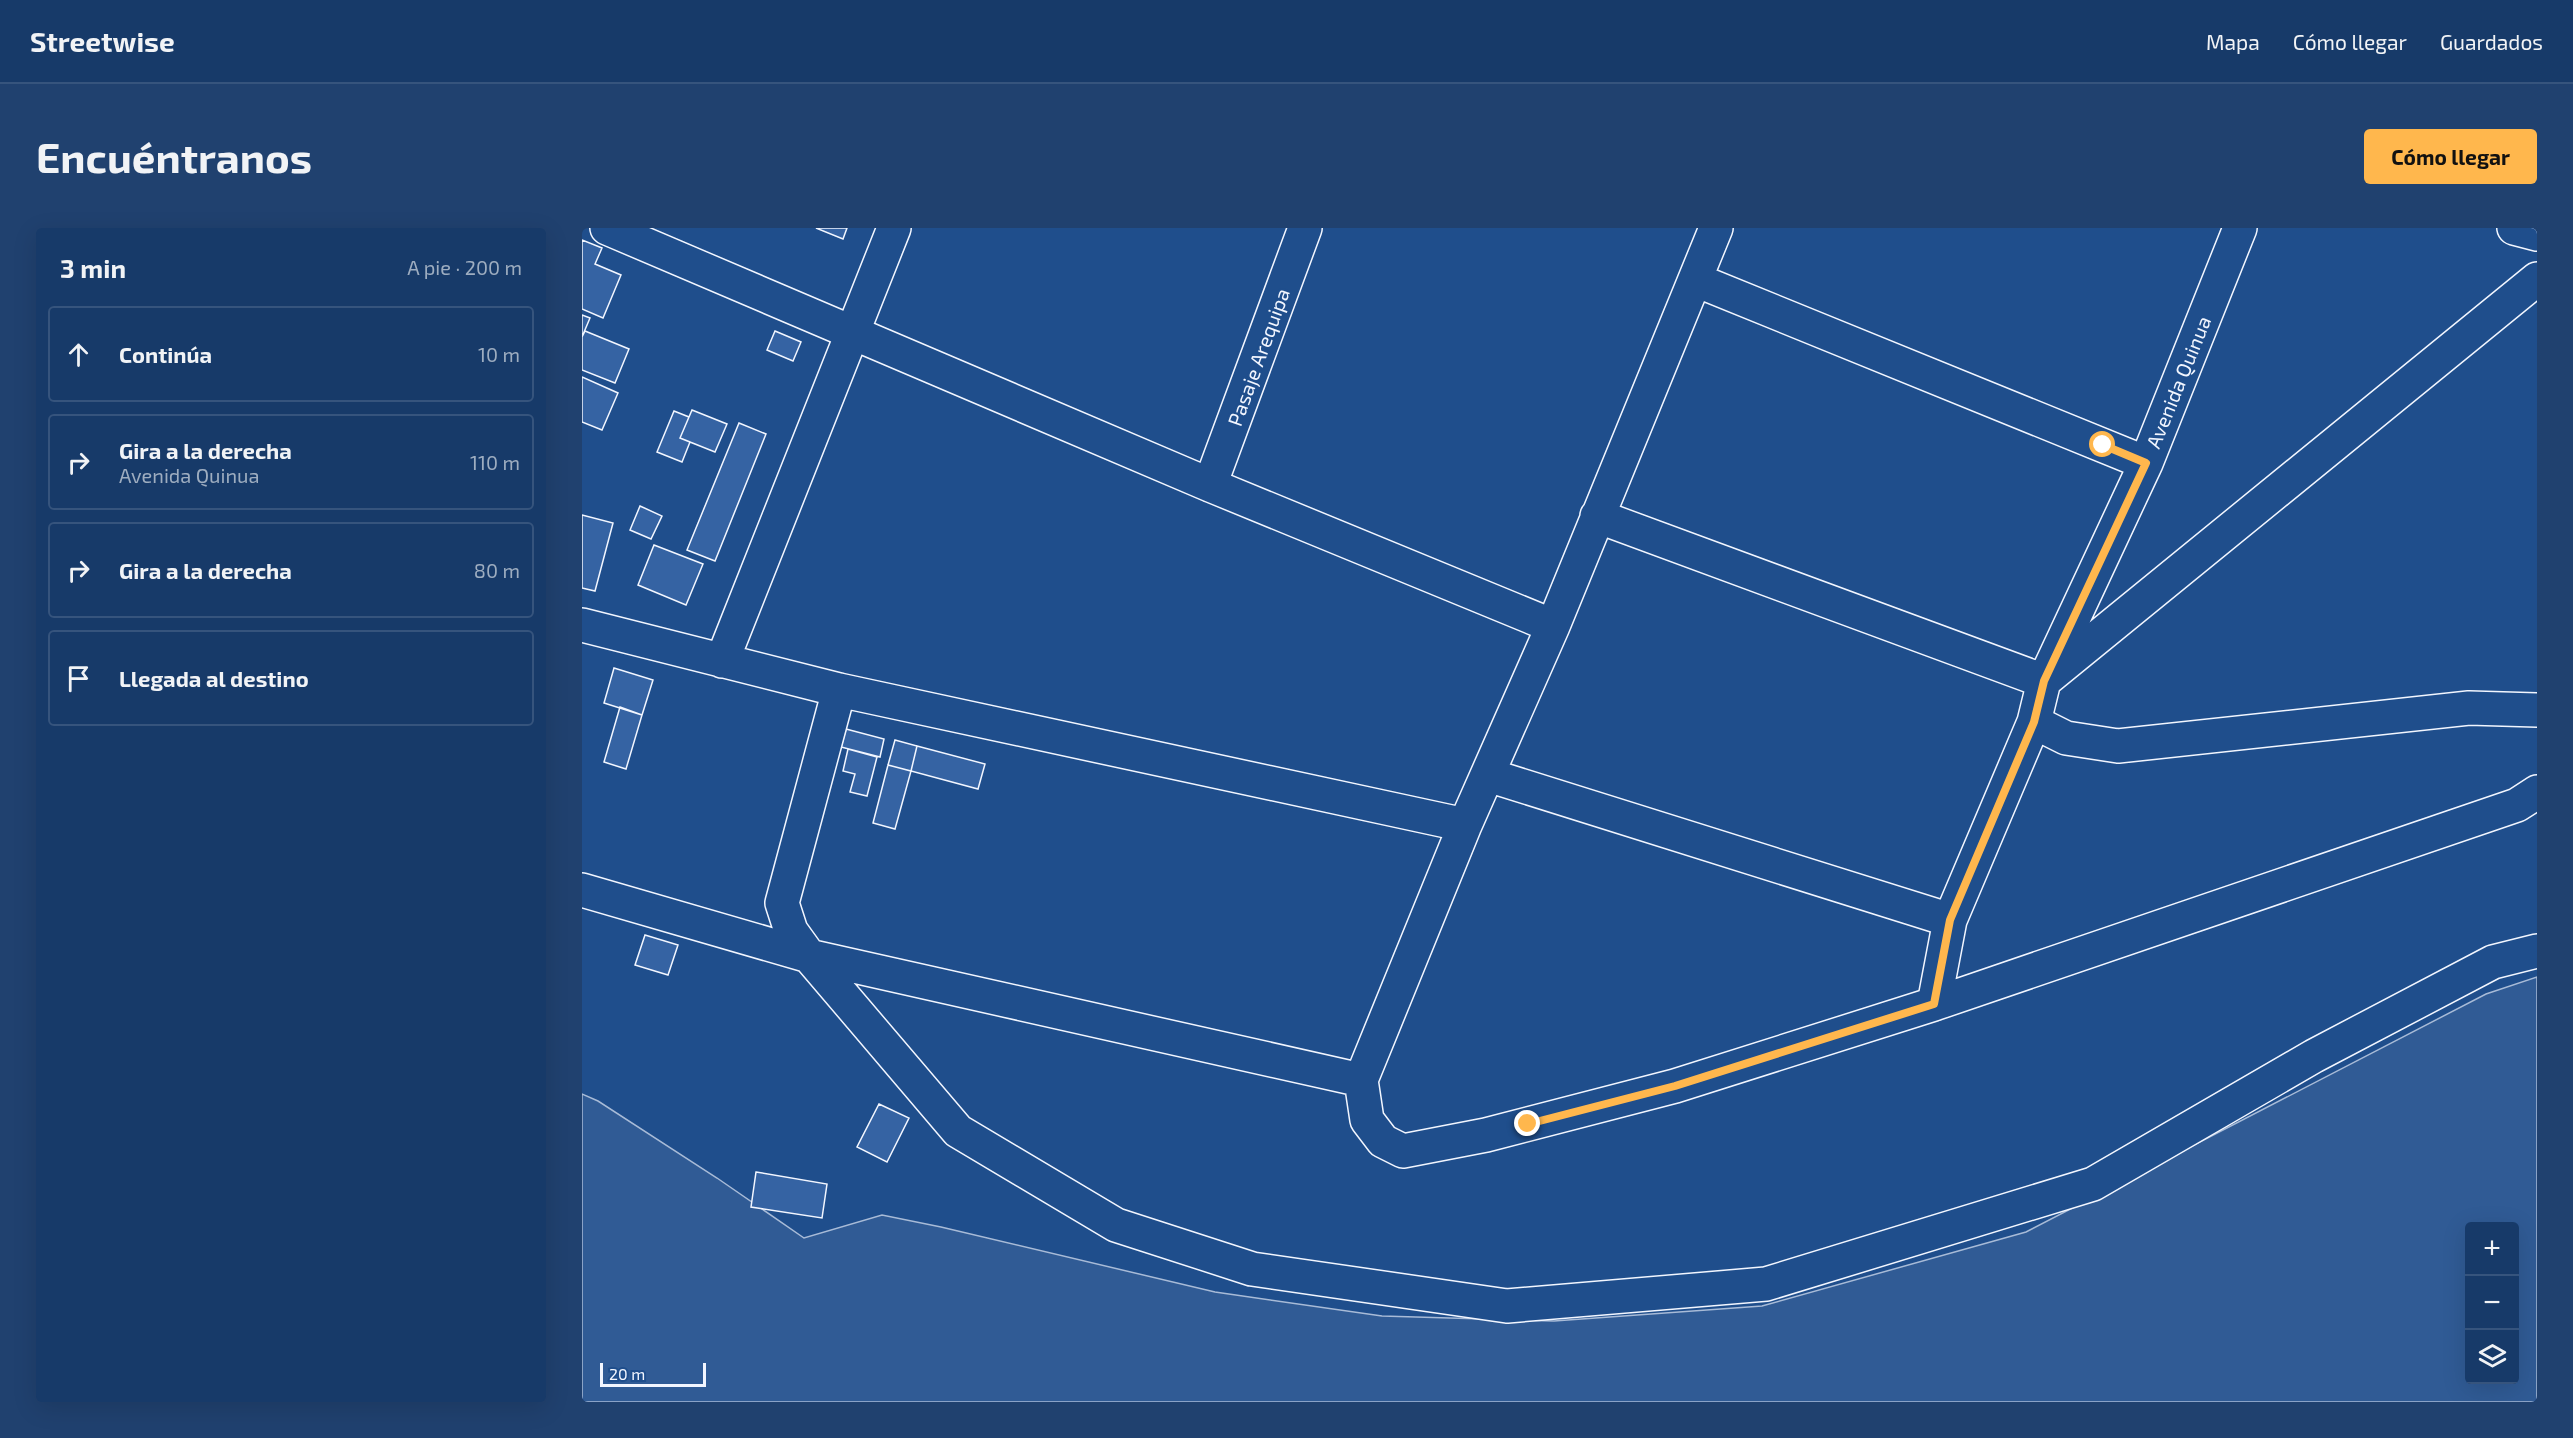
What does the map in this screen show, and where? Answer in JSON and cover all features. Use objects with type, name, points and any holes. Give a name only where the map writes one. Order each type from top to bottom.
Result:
[{"type":"street","points":[[608,228],[1210,485],[1553,626]]},
{"type":"street","points":[[722,661],[894,228]]},
{"type":"street","name":"Pasaje Arequipa","points":[[1210,485],[1305,228]]},
{"type":"street","points":[[1716,228],[1553,626],[1465,825],[1361,1080],[1367,1120],[1383,1141],[1403,1150],[1486,1135],[1675,1086],[1934,1004],[2517,805],[2537,792]]},
{"type":"street","name":"Avenida Quinua","points":[[1934,1004],[1950,920],[2034,722],[2044,681],[2146,463],[2240,228]]},
{"type":"street","points":[[2514,228],[2537,234]]},
{"type":"street","points":[[1597,516],[2044,681],[2537,279]]},
{"type":"street","points":[[1696,280],[2146,463]]},
{"type":"street","points":[[582,625],[839,690],[1465,825]]},
{"type":"street","points":[[839,690],[782,903],[791,931],[809,956],[958,1131],[1116,1225],[1252,1269],[1507,1306],[1766,1284],[2093,1184],[2314,1056],[2482,967],[2537,951]]},
{"type":"street","points":[[2034,722],[2066,738],[2118,746],[2469,708],[2537,710]]},
{"type":"street","points":[[1488,775],[1950,920]]},
{"type":"street","points":[[582,890],[809,956],[1361,1080]]},
{"type":"shaded area","points":[[2537,977],[2537,1402],[582,1402],[582,1094],[598,1101],[717,1178],[804,1238],[882,1215],[1215,1292],[1382,1316],[1554,1321],[1762,1306],[2026,1232],[2486,994]]},
{"type":"building","points":[[816,228],[847,228],[843,239]]},
{"type":"building","points":[[582,240],[602,248],[595,264],[621,275],[603,318],[582,309]]},
{"type":"building","points":[[582,315],[590,318],[582,337]]},
{"type":"building","points":[[585,331],[629,349],[615,383],[582,370],[582,337]]},
{"type":"building","points":[[775,331],[801,342],[793,361],[767,350]]},
{"type":"building","points":[[582,377],[618,393],[602,430],[582,422]]},
{"type":"building","points":[[692,410],[727,424],[715,452],[680,438]]},
{"type":"building","points":[[674,411],[689,417],[680,438],[690,442],[682,462],[657,452]]},
{"type":"building","points":[[739,423],[766,434],[715,561],[687,550]]},
{"type":"building","points":[[640,506],[662,516],[651,539],[630,530]]},
{"type":"building","points":[[582,515],[613,523],[595,591],[582,588]]},
{"type":"building","points":[[654,545],[703,564],[686,605],[638,585]]},
{"type":"building","points":[[614,668],[653,680],[642,715],[604,703]]},
{"type":"building","points":[[620,707],[642,715],[626,769],[604,762]]},
{"type":"building","points":[[846,729],[884,739],[880,757],[841,747]]},
{"type":"building","points":[[895,740],[917,746],[911,771],[888,765]]},
{"type":"building","points":[[917,746],[985,764],[978,789],[911,771]]},
{"type":"building","points":[[848,749],[877,757],[867,796],[850,792],[855,774],[843,771]]},
{"type":"building","points":[[888,765],[911,771],[895,829],[873,823]]},
{"type":"building","points":[[645,935],[678,945],[668,975],[635,965]]},
{"type":"building","points":[[879,1104],[909,1118],[887,1162],[857,1147]]},
{"type":"building","points":[[756,1172],[827,1184],[822,1218],[751,1207]]},
{"type":"route","points":[[1528,1124],[1675,1086],[1934,1004],[1950,920],[2034,722],[2044,681],[2146,463],[2103,445]]}]
